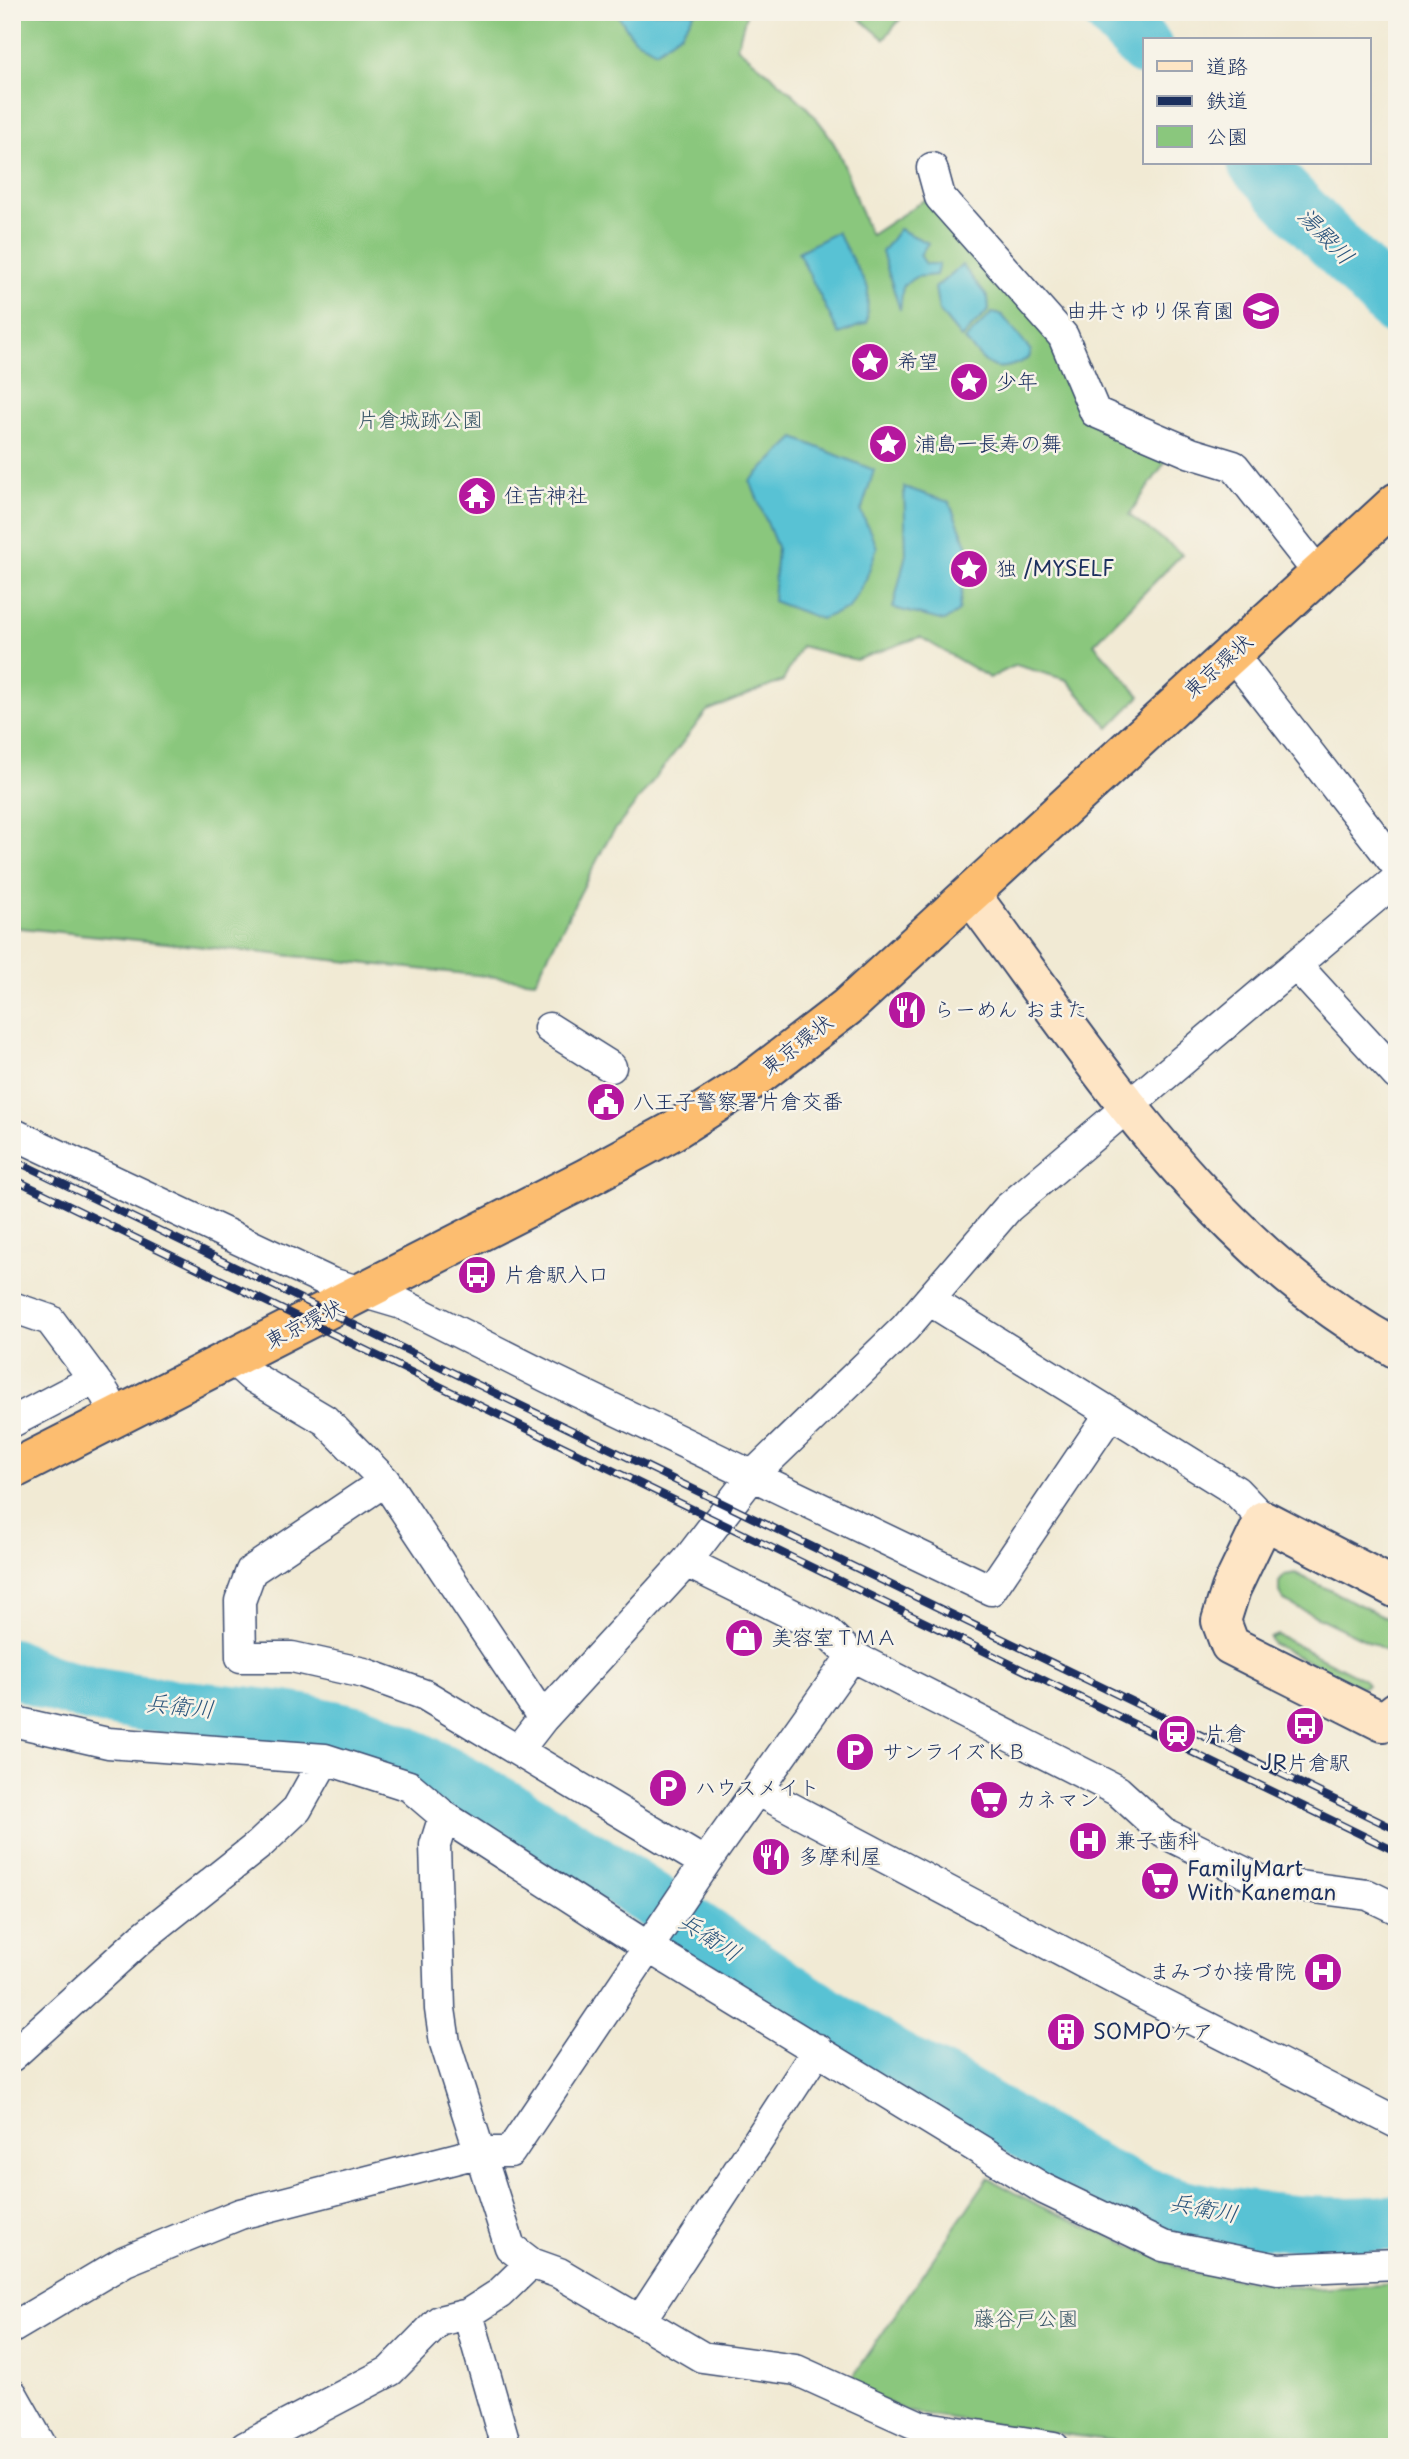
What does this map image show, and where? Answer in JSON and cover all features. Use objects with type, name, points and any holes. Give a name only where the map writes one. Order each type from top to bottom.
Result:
[{"type":"highway","name":"東京環状","points":[[12,1470],[363,1294],[671,1132],[751,1081],[846,1007],[971,895],[1397,502]]},
{"type":"street","points":[[932,169],[940,197],[1063,336],[1095,412],[1191,453],[1234,466],[1319,574]]},
{"type":"street","points":[[1232,654],[1397,866]]},
{"type":"street","points":[[519,1749],[543,1718],[686,1562],[752,1476],[905,1328],[1007,1208],[1129,1108],[1397,879]]},
{"type":"street","points":[[971,895],[1129,1108],[1244,1238],[1311,1294],[1394,1344]]},
{"type":"street","points":[[1296,965],[1397,1075]]},
{"type":"street","points":[[549,1028],[611,1066]]},
{"type":"street","points":[[12,1133],[331,1283],[402,1304],[991,1590],[1110,1413]]},
{"type":"street","points":[[929,1300],[1236,1491],[1264,1520],[1397,1589]]},
{"type":"street","points":[[12,1307],[50,1320],[94,1379],[116,1416]]},
{"type":"street","points":[[233,1360],[251,1376],[325,1420],[385,1481],[543,1718]]},
{"type":"street","points":[[12,1422],[94,1379]]},
{"type":"street","points":[[385,1481],[251,1571],[240,1601],[241,1657],[292,1657],[364,1673],[425,1695],[519,1749],[701,1869]]},
{"type":"street","points":[[1264,1520],[1231,1590],[1221,1621],[1230,1645],[1383,1722],[1397,1711]]},
{"type":"street","points":[[686,1562],[826,1630],[852,1657],[1118,1791],[1164,1833],[1262,1881],[1368,1895],[1397,1909]]},
{"type":"street","points":[[12,2328],[125,2261],[240,2214],[481,2152],[510,2152],[701,1869],[852,1657]]},
{"type":"street","points":[[12,1721],[108,1743],[325,1759],[410,1786],[444,1816],[655,1938],[818,2049],[1044,2189],[1163,2246],[1278,2269],[1397,2264]]},
{"type":"street","points":[[12,2056],[143,1937],[297,1809],[325,1759]]},
{"type":"street","points":[[757,1790],[1152,1999],[1397,2123]]},
{"type":"street","points":[[444,1816],[435,1844],[440,2009],[445,2043],[510,2246],[531,2263],[559,2273],[702,2357],[796,2370],[920,2426],[1054,2447]]},
{"type":"street","points":[[640,2321],[818,2049]]},
{"type":"street","points":[[245,2447],[390,2371],[439,2321],[468,2315],[499,2294],[531,2263]]},
{"type":"street","points":[[468,2315],[506,2447]]},
{"type":"street","points":[[12,2394],[42,2447]]},
{"type":"green space","name":"片倉城跡公園","points":[[12,12],[747,12],[737,47],[782,84],[822,125],[841,158],[871,235],[926,199],[1058,344],[1083,411],[1170,455],[1129,515],[1182,554],[1094,644],[1140,696],[1109,728],[1067,680],[1016,665],[990,678],[920,637],[856,660],[801,646],[783,681],[707,711],[608,839],[535,981],[12,927]]},
{"type":"green space","points":[[852,12],[906,12],[884,39]]},
{"type":"green space","points":[[1295,1573],[1397,1623],[1397,1652],[1392,1653],[1284,1601],[1279,1592],[1279,1582],[1285,1575]]},
{"type":"green space","points":[[1277,1635],[1363,1679],[1367,1685],[1361,1688],[1273,1644],[1270,1638]]},
{"type":"green space","name":"藤谷戸公園","points":[[988,2178],[1040,2206],[1190,2272],[1311,2289],[1397,2284],[1397,2447],[1156,2447],[908,2412],[848,2384]]},
{"type":"water","points":[[616,12],[695,12],[681,33],[656,51],[633,38]]},
{"type":"water","points":[[899,229],[928,243],[920,255],[926,264],[939,264],[936,275],[916,277],[903,285],[900,310],[882,252]]},
{"type":"water","points":[[837,232],[868,288],[867,323],[839,334],[798,252]]},
{"type":"water","points":[[962,265],[988,298],[989,310],[961,338],[939,311],[935,288]]},
{"type":"water","points":[[992,313],[1002,315],[1031,351],[1029,358],[1000,368],[987,363],[965,340]]},
{"type":"water","points":[[795,438],[874,470],[861,512],[877,547],[866,579],[849,608],[821,619],[773,601],[777,547],[750,481]]},
{"type":"water","points":[[904,487],[949,502],[968,547],[959,611],[944,621],[893,608],[906,554]]},
{"type":"waterway","name":"湯殿川","points":[[1111,12],[1143,46]]},
{"type":"waterway","name":"湯殿川","points":[[1256,164],[1397,309]]},
{"type":"waterway","name":"兵衛川","points":[[12,1666],[45,1681],[121,1700],[282,1719],[356,1733],[378,1740],[510,1810],[886,2053],[953,2088],[1081,2165],[1134,2191],[1187,2208],[1278,2222],[1342,2225],[1397,2222]]},
{"type":"railway","points":[[12,1159],[1397,1830]]},
{"type":"railway","points":[[12,1178],[1397,1852]]},
{"type":"place","name":"由井さゆり保育園","points":[[1261,311]]},
{"type":"place","name":"希望","points":[[870,362]]},
{"type":"place","name":"少年","points":[[969,382]]},
{"type":"place","name":"浦島一長寿の舞","points":[[888,444]]},
{"type":"place","name":"住吉神社","points":[[477,496]]},
{"type":"place","name":"独 /MYSELF","points":[[969,569]]},
{"type":"place","name":"らーめん おまた","points":[[907,1010]]},
{"type":"place","name":"八王子警察署片倉交番","points":[[606,1102]]},
{"type":"place","name":"片倉駅入口","points":[[477,1275]]},
{"type":"place","name":"美容室ＴＭＡ","points":[[744,1638]]},
{"type":"place","name":"JR片倉駅","points":[[1305,1726]]},
{"type":"place","name":"片倉","points":[[1177,1734]]},
{"type":"place","name":"サンライズＫＢ","points":[[855,1752]]},
{"type":"place","name":"ハウスメイト","points":[[668,1788]]},
{"type":"place","name":"カネマン","points":[[989,1800]]},
{"type":"place","name":"兼子歯科","points":[[1088,1841]]},
{"type":"place","name":"多摩利屋","points":[[771,1857]]},
{"type":"place","name":"FamilyMart With Kaneman","points":[[1160,1881]]},
{"type":"place","name":"まみづか接骨院","points":[[1323,1972]]},
{"type":"place","name":"SOMPOケア","points":[[1066,2032]]}]
